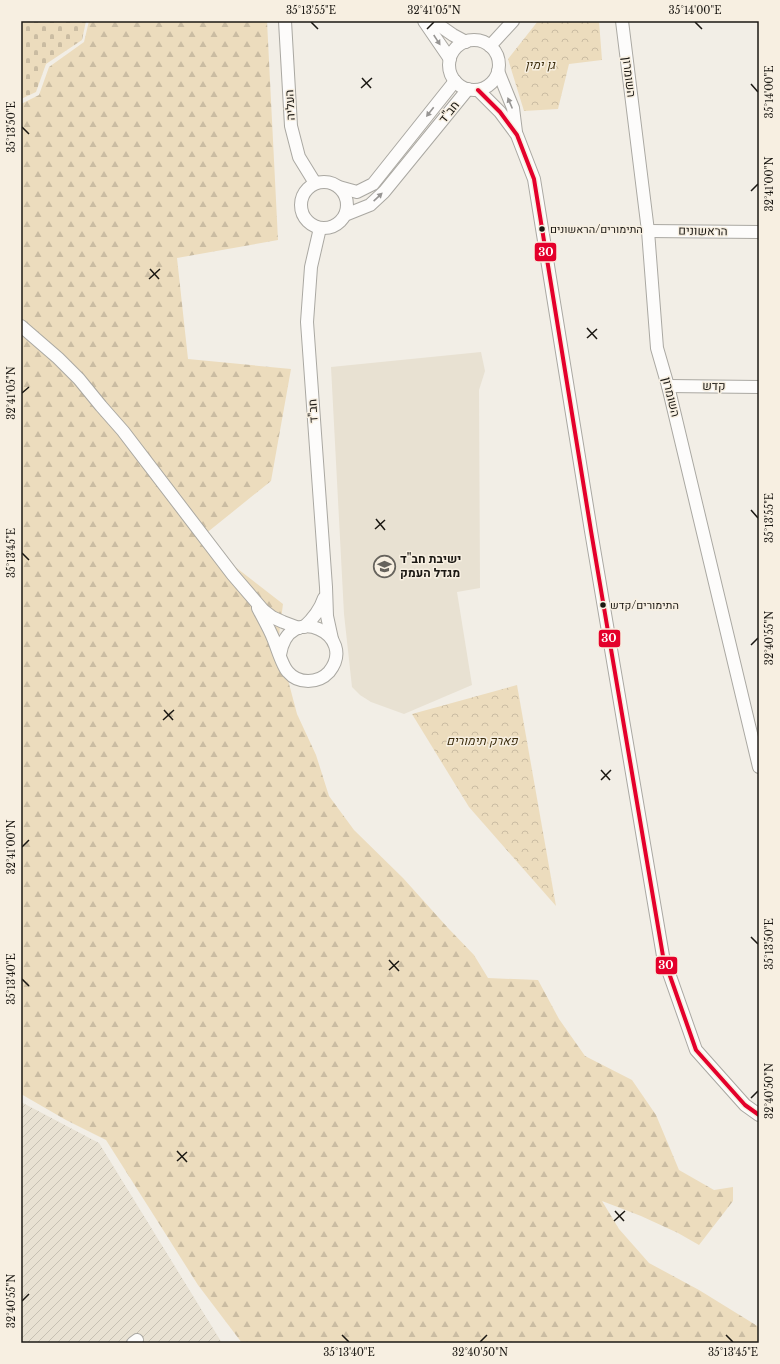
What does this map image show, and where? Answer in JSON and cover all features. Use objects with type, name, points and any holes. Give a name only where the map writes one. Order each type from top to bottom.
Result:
[{"type":"street","name":"העליה","points":[[285,21],[291,126],[299,157],[314,183]]},
{"type":"street","points":[[424,21],[450,59]]},
{"type":"street","points":[[433,21],[466,42]]},
{"type":"street","points":[[490,46],[513,21]]},
{"type":"street","name":"השומרון","points":[[622,21],[648,231],[657,348],[668,386],[759,767]]},
{"type":"street","points":[[473,90],[487,87],[494,80],[498,72],[499,62],[496,53],[490,46],[477,40],[466,42],[456,47],[450,59],[450,70],[455,81],[459,85],[473,90],[500,112],[517,135]]},
{"type":"street","points":[[498,72],[513,108],[517,135],[534,179],[591,531],[663,956],[696,1050],[745,1105],[759,1115]]},
{"type":"street","name":"חב\"ד","points":[[339,187],[357,192],[373,184],[455,81]]},
{"type":"street","name":"חב\"ד","points":[[345,216],[370,205],[384,192],[473,90]]},
{"type":"street","points":[[327,182],[339,187],[346,198],[347,210],[345,216],[341,220],[332,227],[320,228],[305,220],[301,212],[300,203],[302,195],[307,188],[314,183],[327,182]]},
{"type":"street","name":"חב\"ד","points":[[320,228],[311,267],[307,322],[325,595],[327,616],[332,639]]},
{"type":"street","name":"הראשונים","points":[[648,231],[759,232]]},
{"type":"street","points":[[21,326],[58,358],[79,379],[263,610],[272,617],[290,626],[308,626],[318,628],[326,632],[332,639],[335,648],[333,666],[327,673],[320,678],[311,681],[302,681],[287,672],[273,638],[254,600]]},
{"type":"street","name":"קדש","points":[[668,386],[759,387]]},
{"type":"street","name":"חב\"ד","points":[[302,627],[314,617],[321,608],[325,595]]},
{"type":"street","points":[[280,655],[285,638],[292,632],[302,627]]},
{"type":"shaded area","points":[[481,352],[485,371],[479,390],[480,588],[457,592],[472,685],[404,714],[371,702],[360,695],[352,687],[344,614],[331,367]]},
{"type":"shaded area","points":[[21,1102],[99,1143],[222,1343],[21,1343]]},
{"type":"green space","points":[[21,21],[86,21],[82,40],[46,64],[36,92],[21,99]]},
{"type":"green space","points":[[89,21],[267,21],[278,240],[177,258],[188,359],[291,369],[271,481],[199,539],[283,604],[278,642],[297,714],[316,755],[329,796],[354,830],[403,878],[474,955],[488,978],[538,980],[559,1019],[585,1056],[632,1080],[656,1115],[679,1170],[714,1190],[733,1187],[733,1201],[699,1245],[678,1233],[641,1216],[602,1201],[619,1229],[649,1263],[699,1290],[759,1327],[759,1343],[242,1343],[198,1285],[106,1140],[66,1120],[21,1094],[21,104],[39,95],[49,67],[84,42]]},
{"type":"green space","name":"גן ימין","points":[[538,21],[599,21],[602,60],[569,64],[558,109],[524,111],[508,59]]},
{"type":"green space","name":"פארק תימורים","points":[[517,685],[556,906],[469,807],[412,714]]},
{"type":"transit line","name":"30","points":[[478,90],[500,112],[517,135],[534,179],[591,531],[663,956],[696,1050],[745,1105],[759,1115]]},
{"type":"place","name":"התימורים/הראשונים","points":[[542,229]]},
{"type":"place","name":"ישיבת חב\"ד מגדל העמק","points":[[385,566]]},
{"type":"place","name":"התימורים/קדש","points":[[603,605]]}]
